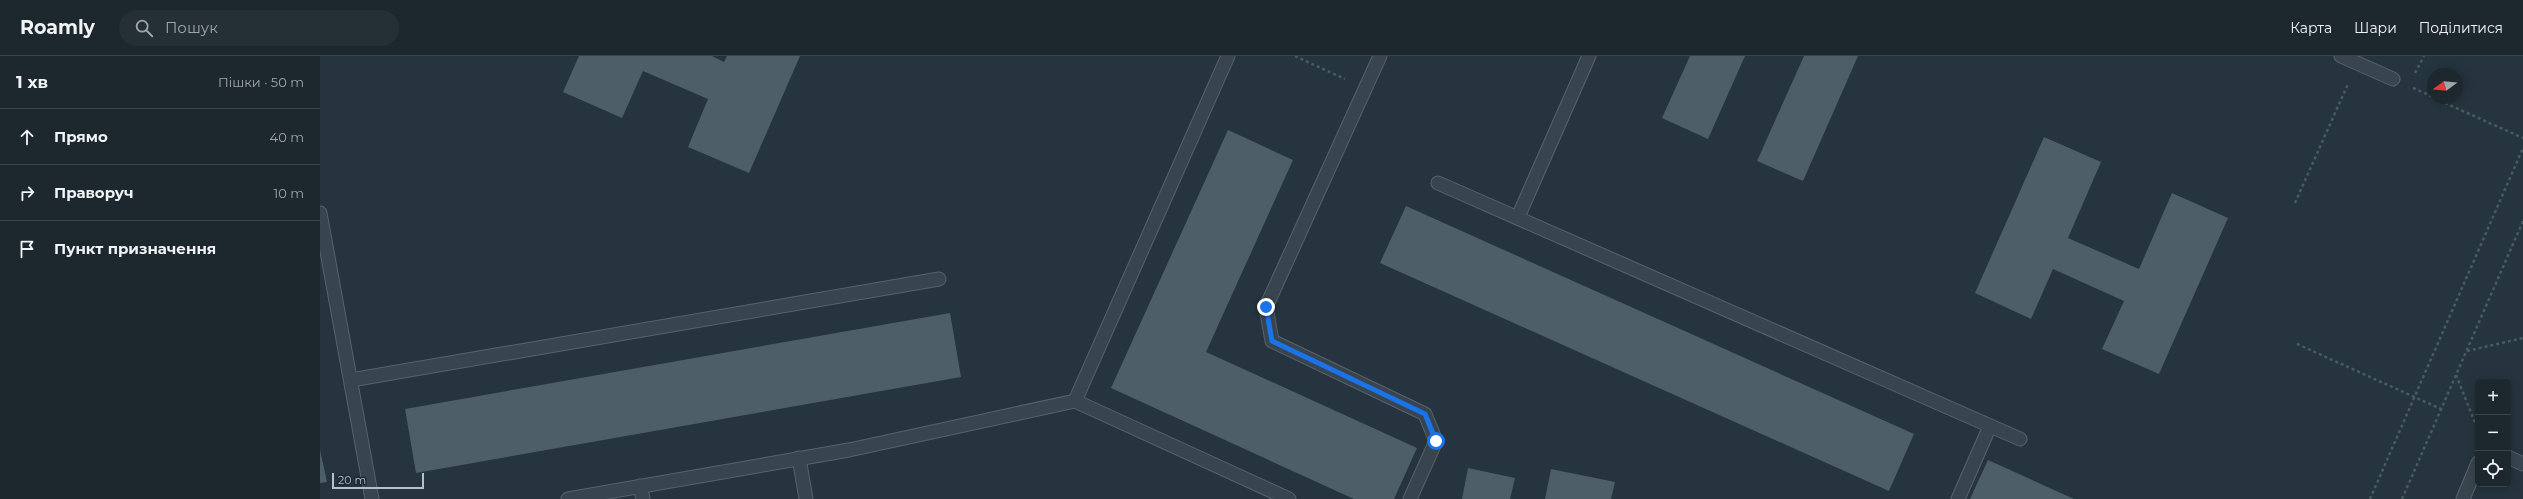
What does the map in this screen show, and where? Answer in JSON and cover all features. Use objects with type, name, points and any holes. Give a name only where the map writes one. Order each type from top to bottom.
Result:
[{"type":"lane","points":[[1075,401],[1228,56]]},
{"type":"lane","points":[[1380,56],[1266,307],[1272,341],[1425,414],[1436,441],[1410,499]]},
{"type":"lane","points":[[1518,217],[1588,56]]},
{"type":"lane","points":[[2341,56],[2393,79]]},
{"type":"lane","points":[[1438,183],[2020,439]]},
{"type":"lane","points":[[320,213],[372,499]]},
{"type":"lane","points":[[350,380],[939,279]]},
{"type":"lane","points":[[568,499],[641,493],[799,458],[1075,401],[1289,499]]},
{"type":"lane","points":[[1958,499],[1990,426]]},
{"type":"lane","points":[[799,458],[806,499]]},
{"type":"lane","points":[[2511,458],[2523,464]]},
{"type":"lane","points":[[2463,499],[2475,470]]},
{"type":"path","points":[[1294,56],[1365,89]]},
{"type":"path","points":[[2296,203],[2357,63]]},
{"type":"path","points":[[2447,104],[2523,138]]},
{"type":"path","points":[[2370,499],[2523,148]]},
{"type":"path","points":[[2402,499],[2523,221]]},
{"type":"path","points":[[2466,351],[2523,338]]},
{"type":"path","points":[[2297,344],[2442,408]]},
{"type":"path","points":[[2456,376],[2475,423]]},
{"type":"building","points":[[579,56],[712,56],[724,62],[727,56],[800,56],[749,173],[688,147],[708,99],[643,71],[622,118],[563,92]]},
{"type":"building","points":[[1690,56],[1745,56],[1708,139],[1662,118]]},
{"type":"building","points":[[1804,56],[1858,56],[1803,181],[1757,161]]},
{"type":"building","points":[[1228,130],[1293,160],[1206,352],[1417,448],[1394,499],[1354,499],[1111,388]]},
{"type":"building","points":[[2044,137],[2101,162],[2068,238],[2139,269],[2172,193],[2228,218],[2159,374],[2102,349],[2124,301],[2053,269],[2031,319],[1975,293]]},
{"type":"building","points":[[1406,206],[1914,434],[1889,491],[1380,263]]},
{"type":"building","points":[[950,313],[961,377],[416,473],[405,409]]},
{"type":"building","points":[[320,450],[327,482],[320,483]]},
{"type":"building","points":[[1988,460],[2074,499],[1970,499]]},
{"type":"building","points":[[1468,468],[1515,478],[1510,499],[1462,499]]},
{"type":"building","points":[[1551,469],[1615,482],[1611,499],[1545,499]]},
{"type":"route","points":[[1266,307],[1272,341],[1425,414],[1436,441]]}]
